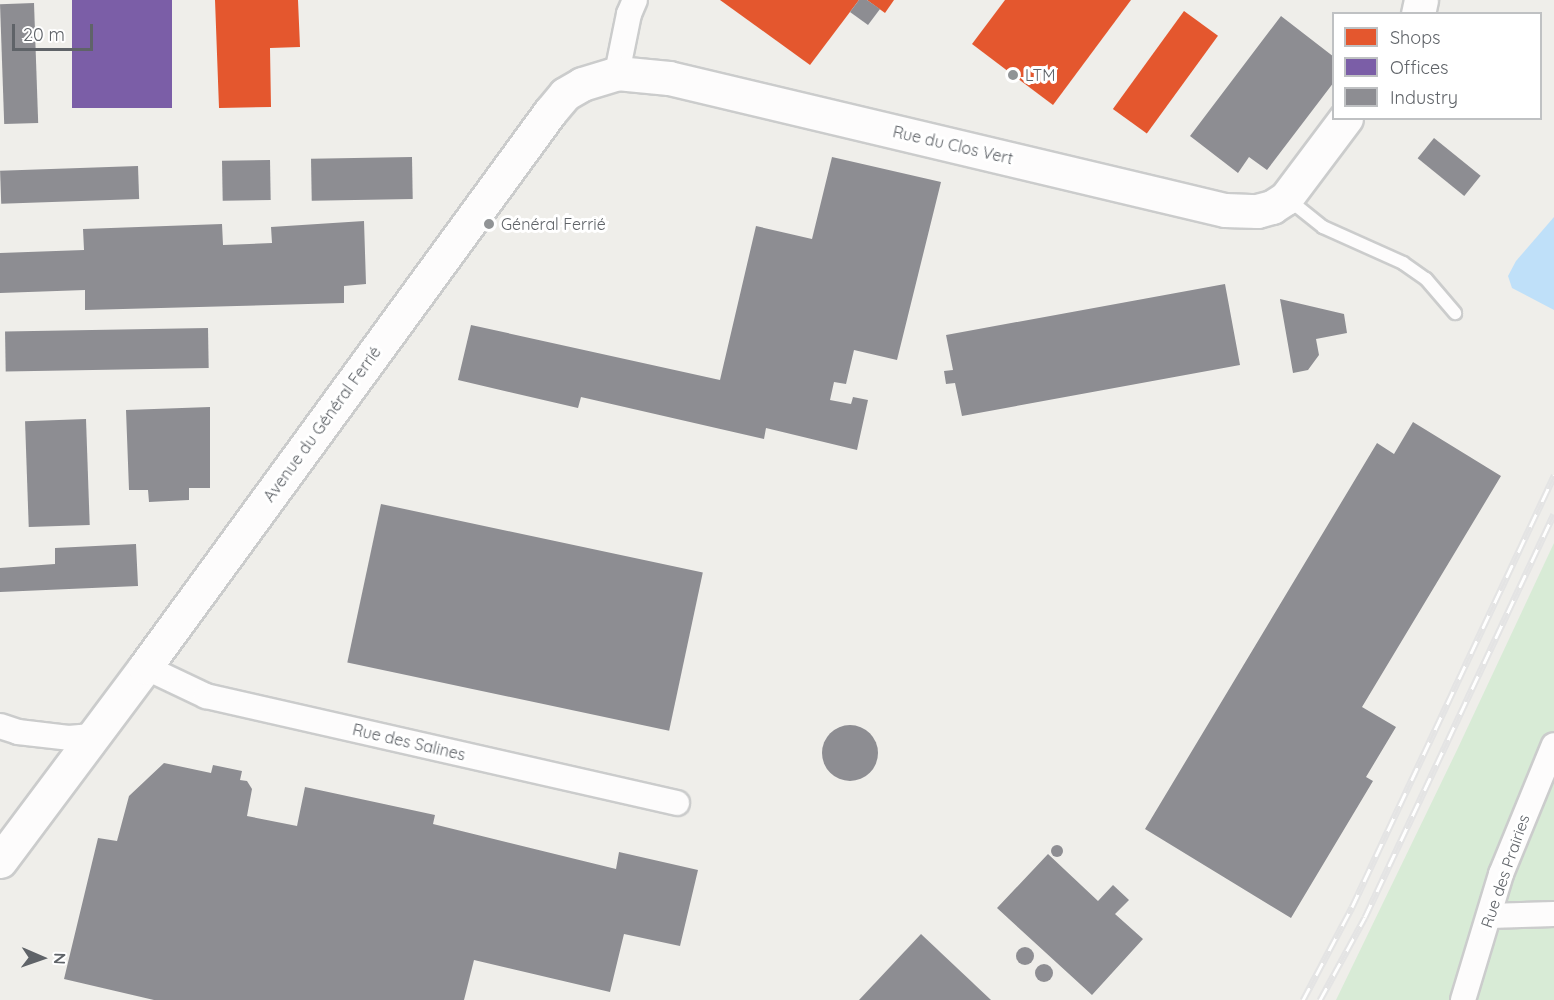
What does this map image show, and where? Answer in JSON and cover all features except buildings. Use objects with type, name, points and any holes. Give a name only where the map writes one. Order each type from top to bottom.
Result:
[{"type":"street","points":[[617,73],[629,14],[635,0]]},
{"type":"street","name":"Rue du Clos Vert","points":[[617,73],[669,78],[1225,210],[1257,211],[1272,207],[1286,198],[1344,120]]},
{"type":"street","name":"Avenue du Général Ferrié","points":[[0,861],[145,667],[550,112],[565,94],[582,84],[617,73]]},
{"type":"street","name":"Rue des Salines","points":[[145,667],[206,696],[677,803]]},
{"type":"street","points":[[0,726],[18,732],[58,737],[94,736]]},
{"type":"street","name":"Rue des Prairies","points":[[1463,1000],[1489,916],[1528,805],[1554,745]]},
{"type":"street","points":[[1489,916],[1554,914]]},
{"type":"lane","points":[[1286,198],[1323,227],[1403,263],[1426,279],[1455,313]]},
{"type":"green space","points":[[1554,543],[1554,1000],[1336,1000],[1457,750]]},
{"type":"water","points":[[1554,217],[1554,310],[1512,288],[1508,276],[1516,261]]},
{"type":"railway","points":[[1303,1000],[1352,907],[1554,475]]},
{"type":"railway","points":[[1320,1000],[1365,917],[1554,514]]},
{"type":"place","name":"LTM","points":[[1013,75]]},
{"type":"place","name":"Général Ferrié","points":[[489,224]]}]
